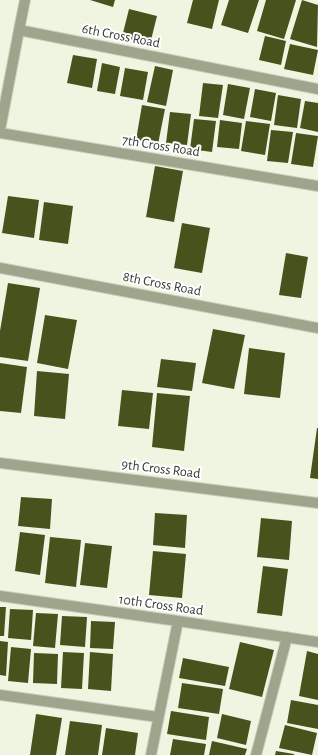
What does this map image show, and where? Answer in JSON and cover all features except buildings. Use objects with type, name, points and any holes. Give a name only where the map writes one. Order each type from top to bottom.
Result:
[{"type":"street","points":[[0,130],[25,0]]},
{"type":"street","name":"6th Cross Road","points":[[19,30],[318,89]]},
{"type":"street","name":"7th Cross Road","points":[[0,133],[318,186]]},
{"type":"street","name":"8th Cross Road","points":[[0,268],[318,328]]},
{"type":"street","name":"9th Cross Road","points":[[0,463],[318,503]]},
{"type":"street","name":"10th Cross Road","points":[[0,596],[318,642]]},
{"type":"street","points":[[151,755],[178,621]]},
{"type":"street","points":[[256,755],[287,637]]},
{"type":"street","points":[[0,695],[158,717]]}]
